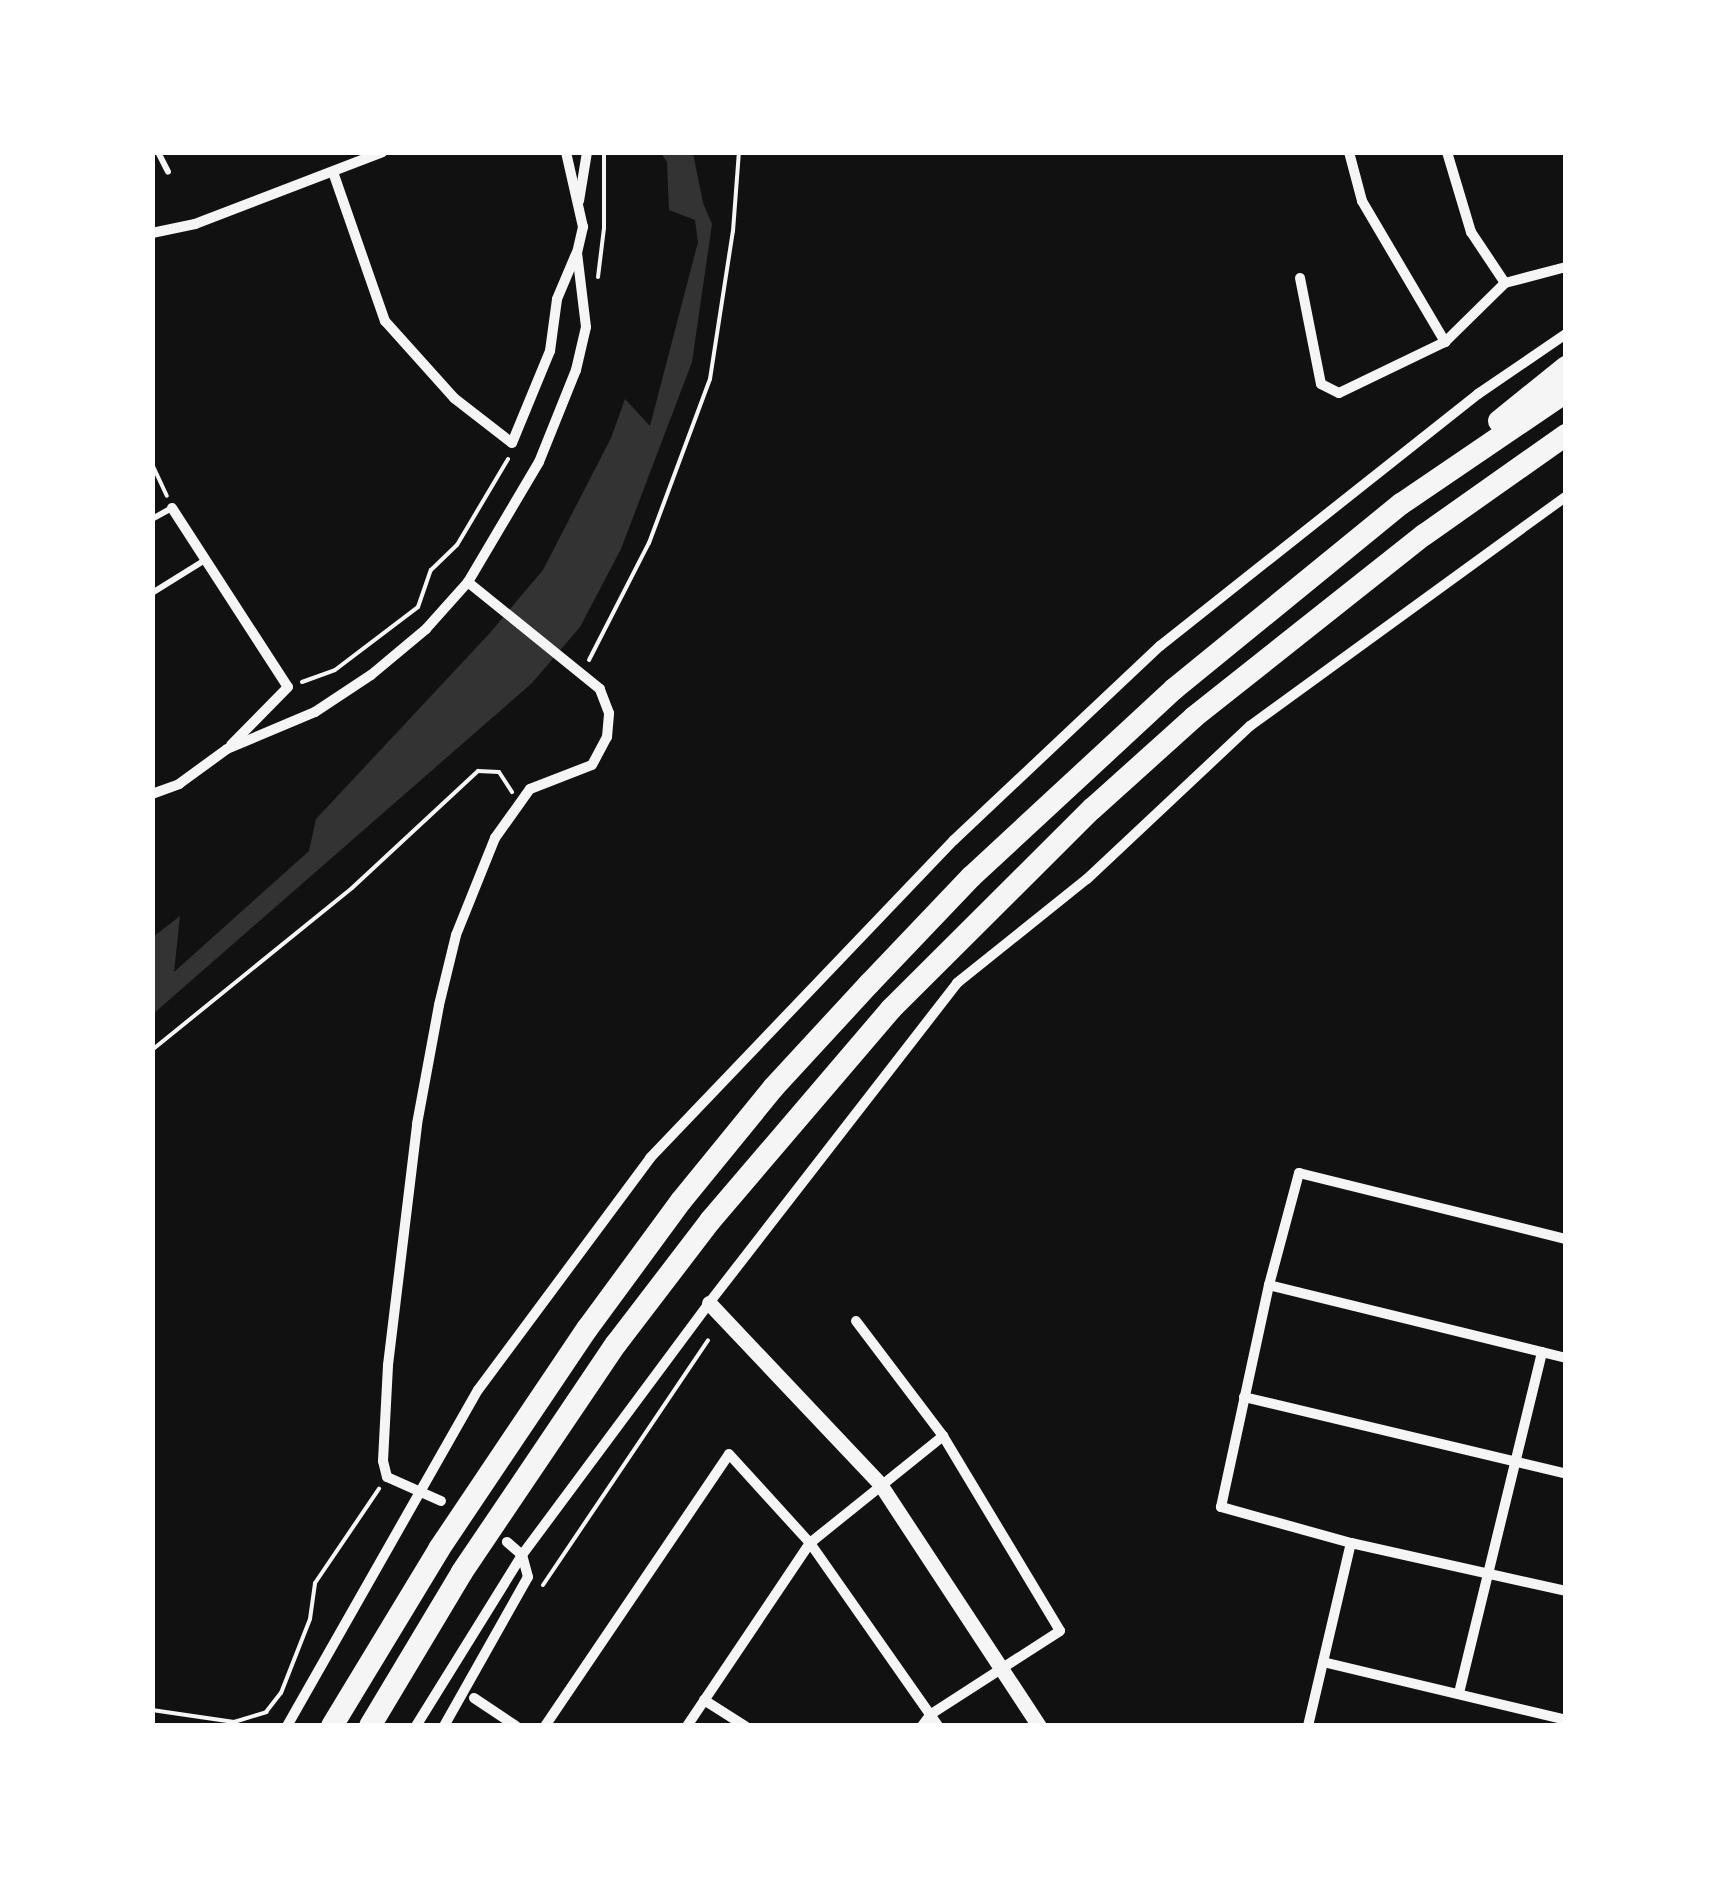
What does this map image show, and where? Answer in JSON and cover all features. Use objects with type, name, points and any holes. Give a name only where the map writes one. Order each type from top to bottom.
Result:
[{"type":"highway","points":[[322,1726],[374,1638],[439,1549],[586,1329],[681,1201],[773,1088],[971,878],[1075,778],[1174,689],[1566,367]]},
{"type":"highway","points":[[1401,504],[1566,392]]},
{"type":"highway","points":[[370,1726],[534,1462],[616,1344],[710,1221],[891,1009],[1092,809],[1194,718],[1368,578],[1566,435]]},
{"type":"highway","points":[[1194,718],[1566,454]]},
{"type":"highway","points":[[332,1726],[439,1549]]},
{"type":"street","points":[[152,233],[195,224],[383,152]]},
{"type":"street","points":[[333,172],[385,321],[454,398],[512,443],[550,352],[558,299],[583,227],[566,152]]},
{"type":"street","points":[[578,204],[587,152]]},
{"type":"street","points":[[1349,152],[1362,200],[1445,342]]},
{"type":"street","points":[[1447,152],[1470,232],[1506,283]]},
{"type":"street","points":[[227,749],[315,712],[371,675],[426,629],[468,582],[539,462],[576,370],[586,327],[576,253]]},
{"type":"street","points":[[1300,278],[1321,384],[1338,393],[1445,342],[1506,283],[1566,267]]},
{"type":"street","points":[[287,1726],[417,1490],[478,1390],[650,1158],[954,840],[1160,646],[1478,394],[1566,334]]},
{"type":"street","points":[[416,1726],[522,1555],[709,1302],[957,983],[1086,880],[1250,726],[1566,496]]},
{"type":"street","points":[[152,794],[178,784],[227,749],[288,688],[172,508]]},
{"type":"street","points":[[440,1501],[388,1477],[382,1461],[388,1364],[417,1124],[440,1005],[456,935],[478,875],[517,800],[530,788],[592,765],[607,737],[609,713],[600,689],[583,673],[468,582]]},
{"type":"street","points":[[1566,1239],[1299,1173],[1269,1286],[1220,1507],[1351,1543],[1566,1591]]},
{"type":"street","points":[[1269,1286],[1566,1358]]},
{"type":"street","points":[[709,1302],[880,1484],[1039,1726]]},
{"type":"street","points":[[856,1321],[943,1436],[1060,1631],[931,1714],[922,1726]]},
{"type":"street","points":[[1459,1692],[1542,1352]]},
{"type":"street","points":[[1244,1397],[1566,1474]]},
{"type":"street","points":[[687,1726],[810,1542],[943,1436]]},
{"type":"street","points":[[545,1726],[729,1454],[810,1542],[938,1726]]},
{"type":"street","points":[[444,1726],[528,1577],[522,1555],[507,1542]]},
{"type":"street","points":[[1308,1726],[1351,1543]]},
{"type":"street","points":[[1323,1662],[1566,1720]]},
{"type":"street","points":[[474,1698],[516,1726]]},
{"type":"street","points":[[704,1700],[745,1726]]},
{"type":"lane","points":[[158,152],[168,172]]},
{"type":"lane","points":[[152,519],[172,508]]},
{"type":"lane","points":[[152,593],[204,560]]},
{"type":"path","points":[[596,289],[604,228],[604,152]]},
{"type":"path","points":[[583,673],[649,543],[710,380],[733,231],[738,152]]},
{"type":"path","points":[[288,688],[336,670],[418,608],[431,570],[456,544],[494,488],[512,443]]},
{"type":"path","points":[[152,464],[172,508]]},
{"type":"path","points":[[152,1050],[352,888],[478,771],[498,772],[517,800]]},
{"type":"path","points":[[536,1596],[708,1340]]},
{"type":"path","points":[[152,1710],[234,1722],[266,1712],[281,1693],[310,1618],[315,1583],[388,1477]]},
{"type":"shaded area","points":[[661,153],[693,153],[703,203],[712,224],[692,362],[621,549],[580,627],[532,683],[153,1014],[153,937],[180,916],[174,972],[309,851],[316,819],[489,634],[543,570],[611,438],[625,399],[650,426],[698,242],[695,220],[669,210],[667,162]]}]
